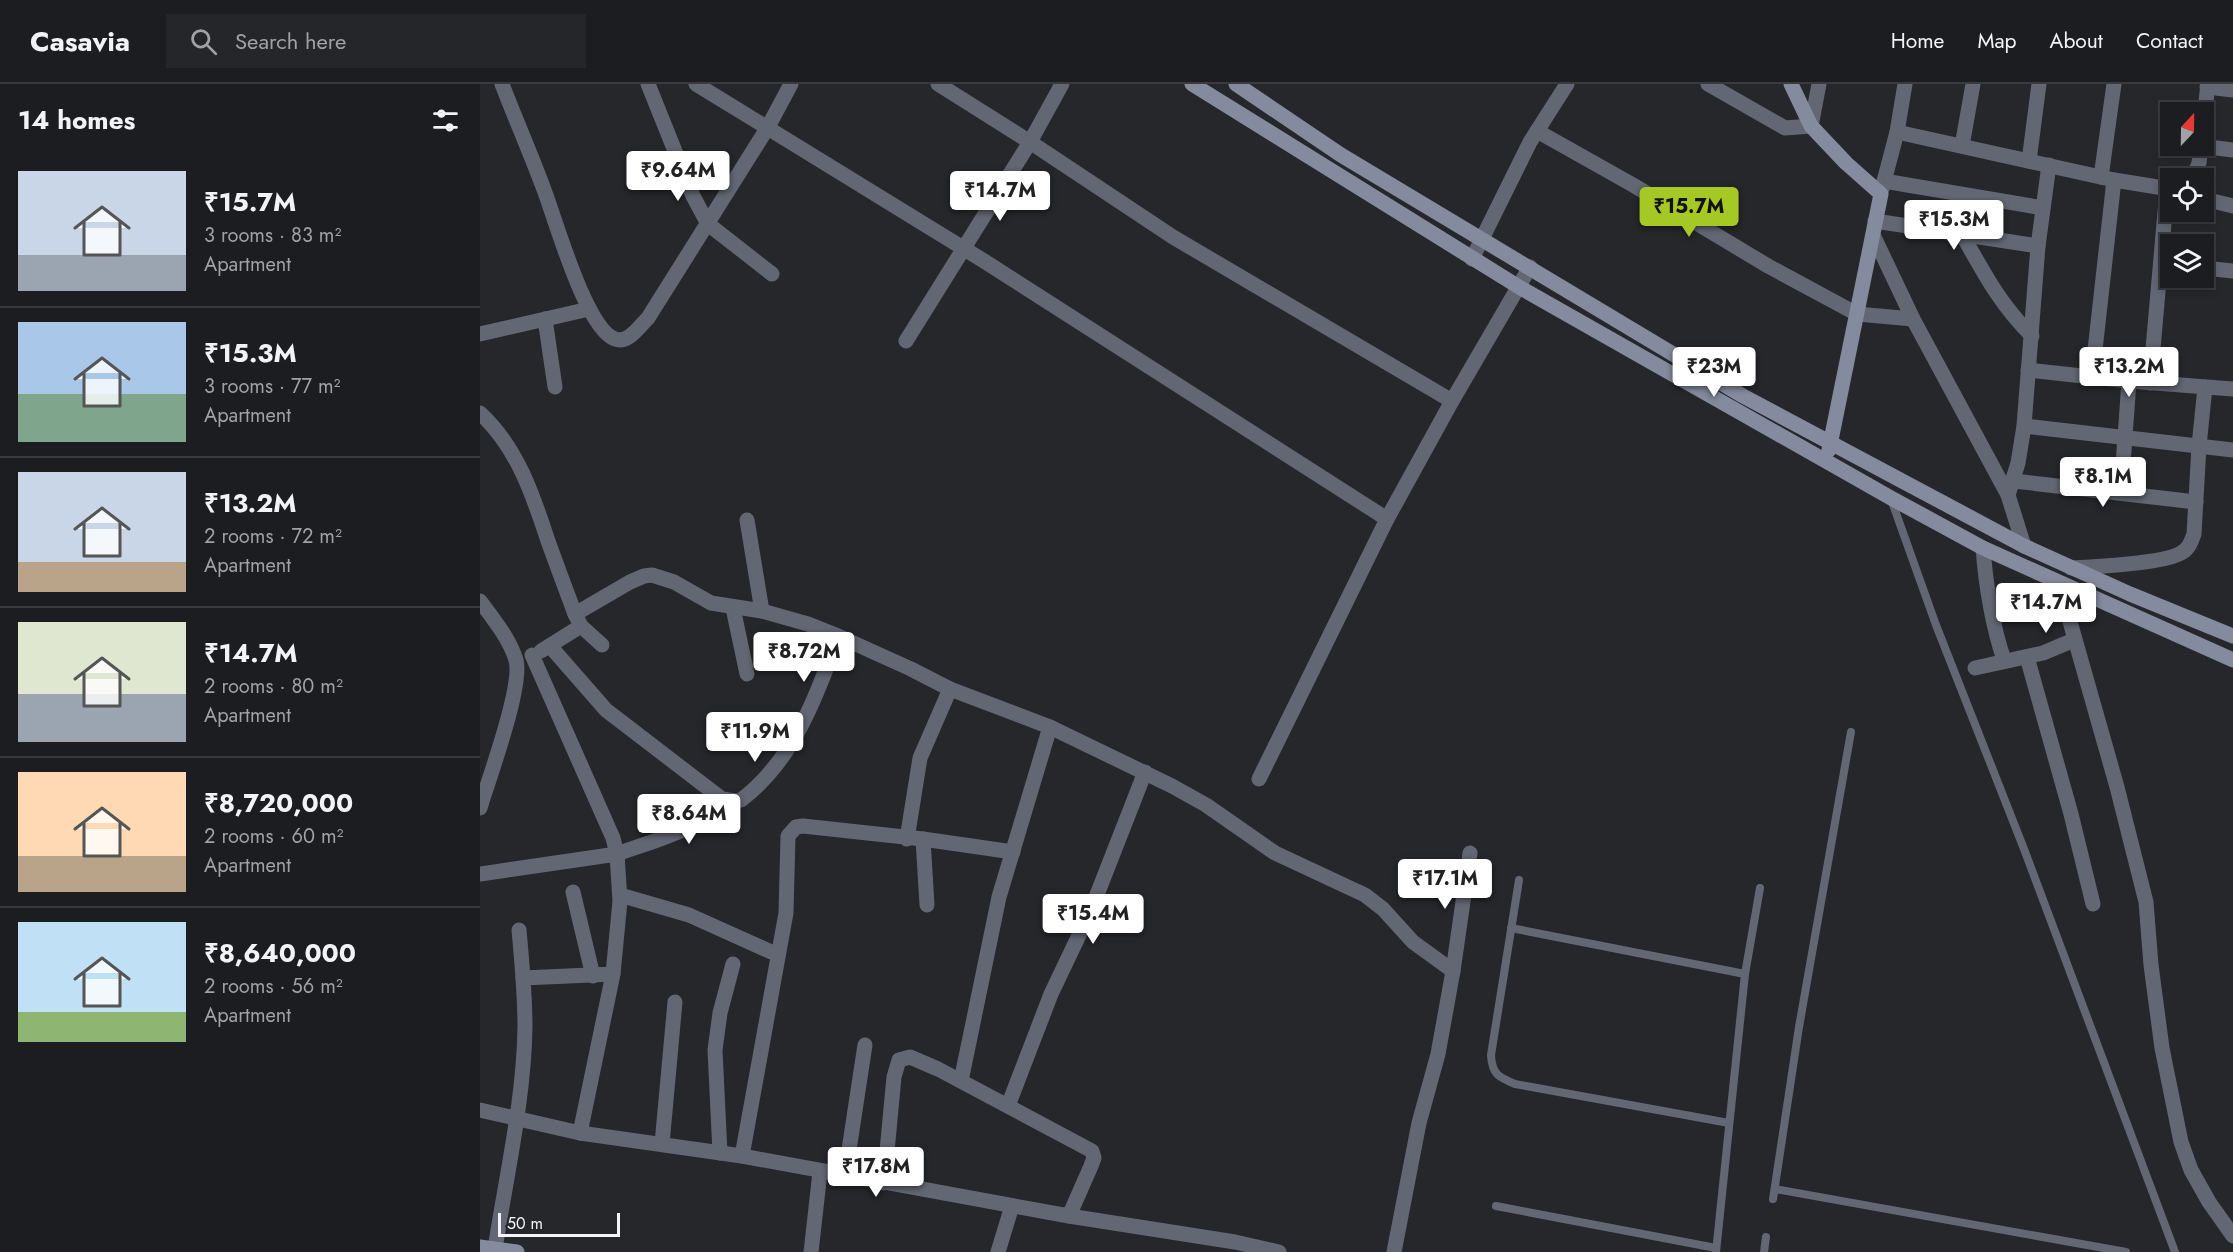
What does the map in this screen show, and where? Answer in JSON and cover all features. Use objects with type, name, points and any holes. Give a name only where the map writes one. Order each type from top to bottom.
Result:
[{"type":"street","points":[[502,84],[543,187],[579,289],[602,329],[614,339],[623,340],[648,318],[768,127],[791,84]]},
{"type":"street","points":[[648,84],[693,196],[708,224],[772,274]]},
{"type":"street","points":[[696,84],[963,249],[1388,519]]},
{"type":"street","points":[[938,84],[1173,237],[1452,401]]},
{"type":"street","points":[[906,341],[1030,142],[1062,84]]},
{"type":"street","points":[[1192,84],[1472,259],[1827,463],[1983,549],[2233,660]]},
{"type":"street","points":[[1236,84],[1341,155],[1743,396],[2024,546],[2233,636]]},
{"type":"street","points":[[1472,259],[1537,131],[1567,84]]},
{"type":"street","points":[[1708,84],[1785,128],[1811,126]]},
{"type":"street","points":[[1791,84],[1811,126],[1846,163],[1882,187],[2043,208]]},
{"type":"street","points":[[1811,126],[1819,84]]},
{"type":"street","points":[[1827,463],[1874,237],[1882,187],[1897,132],[1905,84]]},
{"type":"street","points":[[1962,146],[1973,84]]},
{"type":"street","points":[[2029,161],[2039,84]]},
{"type":"street","points":[[2092,377],[2114,84]]},
{"type":"street","points":[[2206,102],[2208,86],[2233,90]]},
{"type":"street","points":[[1537,131],[1633,185],[1768,266],[1857,314],[1912,319]]},
{"type":"street","points":[[1897,132],[2160,187]]},
{"type":"street","points":[[2214,148],[2233,150]]},
{"type":"street","points":[[2011,488],[2024,426],[2038,246],[2049,165]]},
{"type":"street","points":[[2214,201],[2233,206]]},
{"type":"street","points":[[1875,221],[2038,246]]},
{"type":"street","points":[[1963,236],[1996,295],[2011,315],[2032,336]]},
{"type":"street","points":[[1874,237],[1912,319],[2011,488],[2024,546]]},
{"type":"street","points":[[1259,779],[1388,519],[1452,401],[1530,267]]},
{"type":"street","points":[[2214,269],[2233,271]]},
{"type":"street","points":[[2150,383],[2162,288]]},
{"type":"street","points":[[480,334],[589,309]]},
{"type":"street","points":[[545,319],[555,387]]},
{"type":"street","points":[[2028,370],[2233,389]]},
{"type":"street","points":[[2121,493],[2129,381]]},
{"type":"street","points":[[2071,568],[2149,561],[2182,553],[2189,546],[2194,534],[2205,387]]},
{"type":"street","points":[[480,413],[492,424],[522,471],[537,505],[578,620],[602,645]]},
{"type":"street","points":[[2024,426],[2233,450]]},
{"type":"street","points":[[2011,488],[2121,493],[2196,502]]},
{"type":"street","points":[[747,520],[762,611]]},
{"type":"street","points":[[1983,549],[1987,592],[2004,660]]},
{"type":"street","points":[[517,663],[550,646],[578,620],[630,582],[644,576],[652,575],[674,582],[711,603],[762,611],[808,624],[911,669],[950,689],[1050,727],[1145,772],[1206,805],[1275,853],[1365,895],[1383,909],[1413,942],[1453,971]]},
{"type":"street","points":[[2059,583],[2117,787],[2146,902],[2162,1048],[2181,1142],[2191,1170],[2209,1202],[2233,1236]]},
{"type":"street","points":[[480,601],[510,645],[517,663],[516,688],[480,808]]},
{"type":"street","points":[[733,608],[747,674]]},
{"type":"street","points":[[550,646],[606,710],[722,799],[736,801],[741,800],[787,752],[819,689],[838,636]]},
{"type":"street","points":[[1975,668],[2004,660],[2027,657],[2074,640]]},
{"type":"street","points":[[532,654],[613,838],[617,854],[620,895],[613,974],[580,1132]]},
{"type":"street","points":[[2027,657],[2071,813],[2092,904]]},
{"type":"street","points":[[907,838],[920,758],[950,689]]},
{"type":"street","points":[[961,1081],[995,917],[1050,727]]},
{"type":"street","points":[[1008,1106],[1051,994],[1091,910],[1145,772]]},
{"type":"street","points":[[480,874],[617,854],[687,828],[713,811],[722,799]]},
{"type":"street","points":[[742,1156],[786,913],[789,869],[787,843],[792,831],[803,826],[923,839],[1013,852]]},
{"type":"street","points":[[923,839],[927,906]]},
{"type":"street","points":[[1394,1252],[1419,1123],[1438,1054],[1470,853]]},
{"type":"street","points":[[573,892],[593,976]]},
{"type":"street","points":[[620,895],[689,915],[778,955]]},
{"type":"street","points":[[517,1252],[487,1248],[520,1092],[524,1037],[519,930]]},
{"type":"street","points":[[720,1153],[715,1050],[720,1012],[733,964]]},
{"type":"street","points":[[523,978],[613,974]]},
{"type":"street","points":[[662,1144],[675,1002]]},
{"type":"street","points":[[846,1176],[865,1044]]},
{"type":"street","points":[[884,1183],[894,1077],[899,1060],[910,1057],[961,1081],[1092,1151],[1094,1158],[1069,1216]]},
{"type":"street","points":[[480,1110],[580,1132],[742,1156],[1069,1216],[1203,1245],[1279,1252]]},
{"type":"street","points":[[812,1252],[820,1172]]},
{"type":"street","points":[[998,1252],[1012,1206]]},
{"type":"lane","points":[[1891,498],[1936,625],[2024,849],[2175,1252]]},
{"type":"lane","points":[[1773,1199],[1798,1027],[1851,732]]},
{"type":"lane","points":[[1519,880],[1491,1055],[1491,1067],[1500,1078],[1515,1084],[1729,1123]]},
{"type":"lane","points":[[1496,1206],[1716,1250],[1745,974],[1760,888]]},
{"type":"lane","points":[[1511,928],[1745,974]]},
{"type":"lane","points":[[1775,1189],[2126,1252]]},
{"type":"lane","points":[[1764,1252],[1766,1237]]}]
